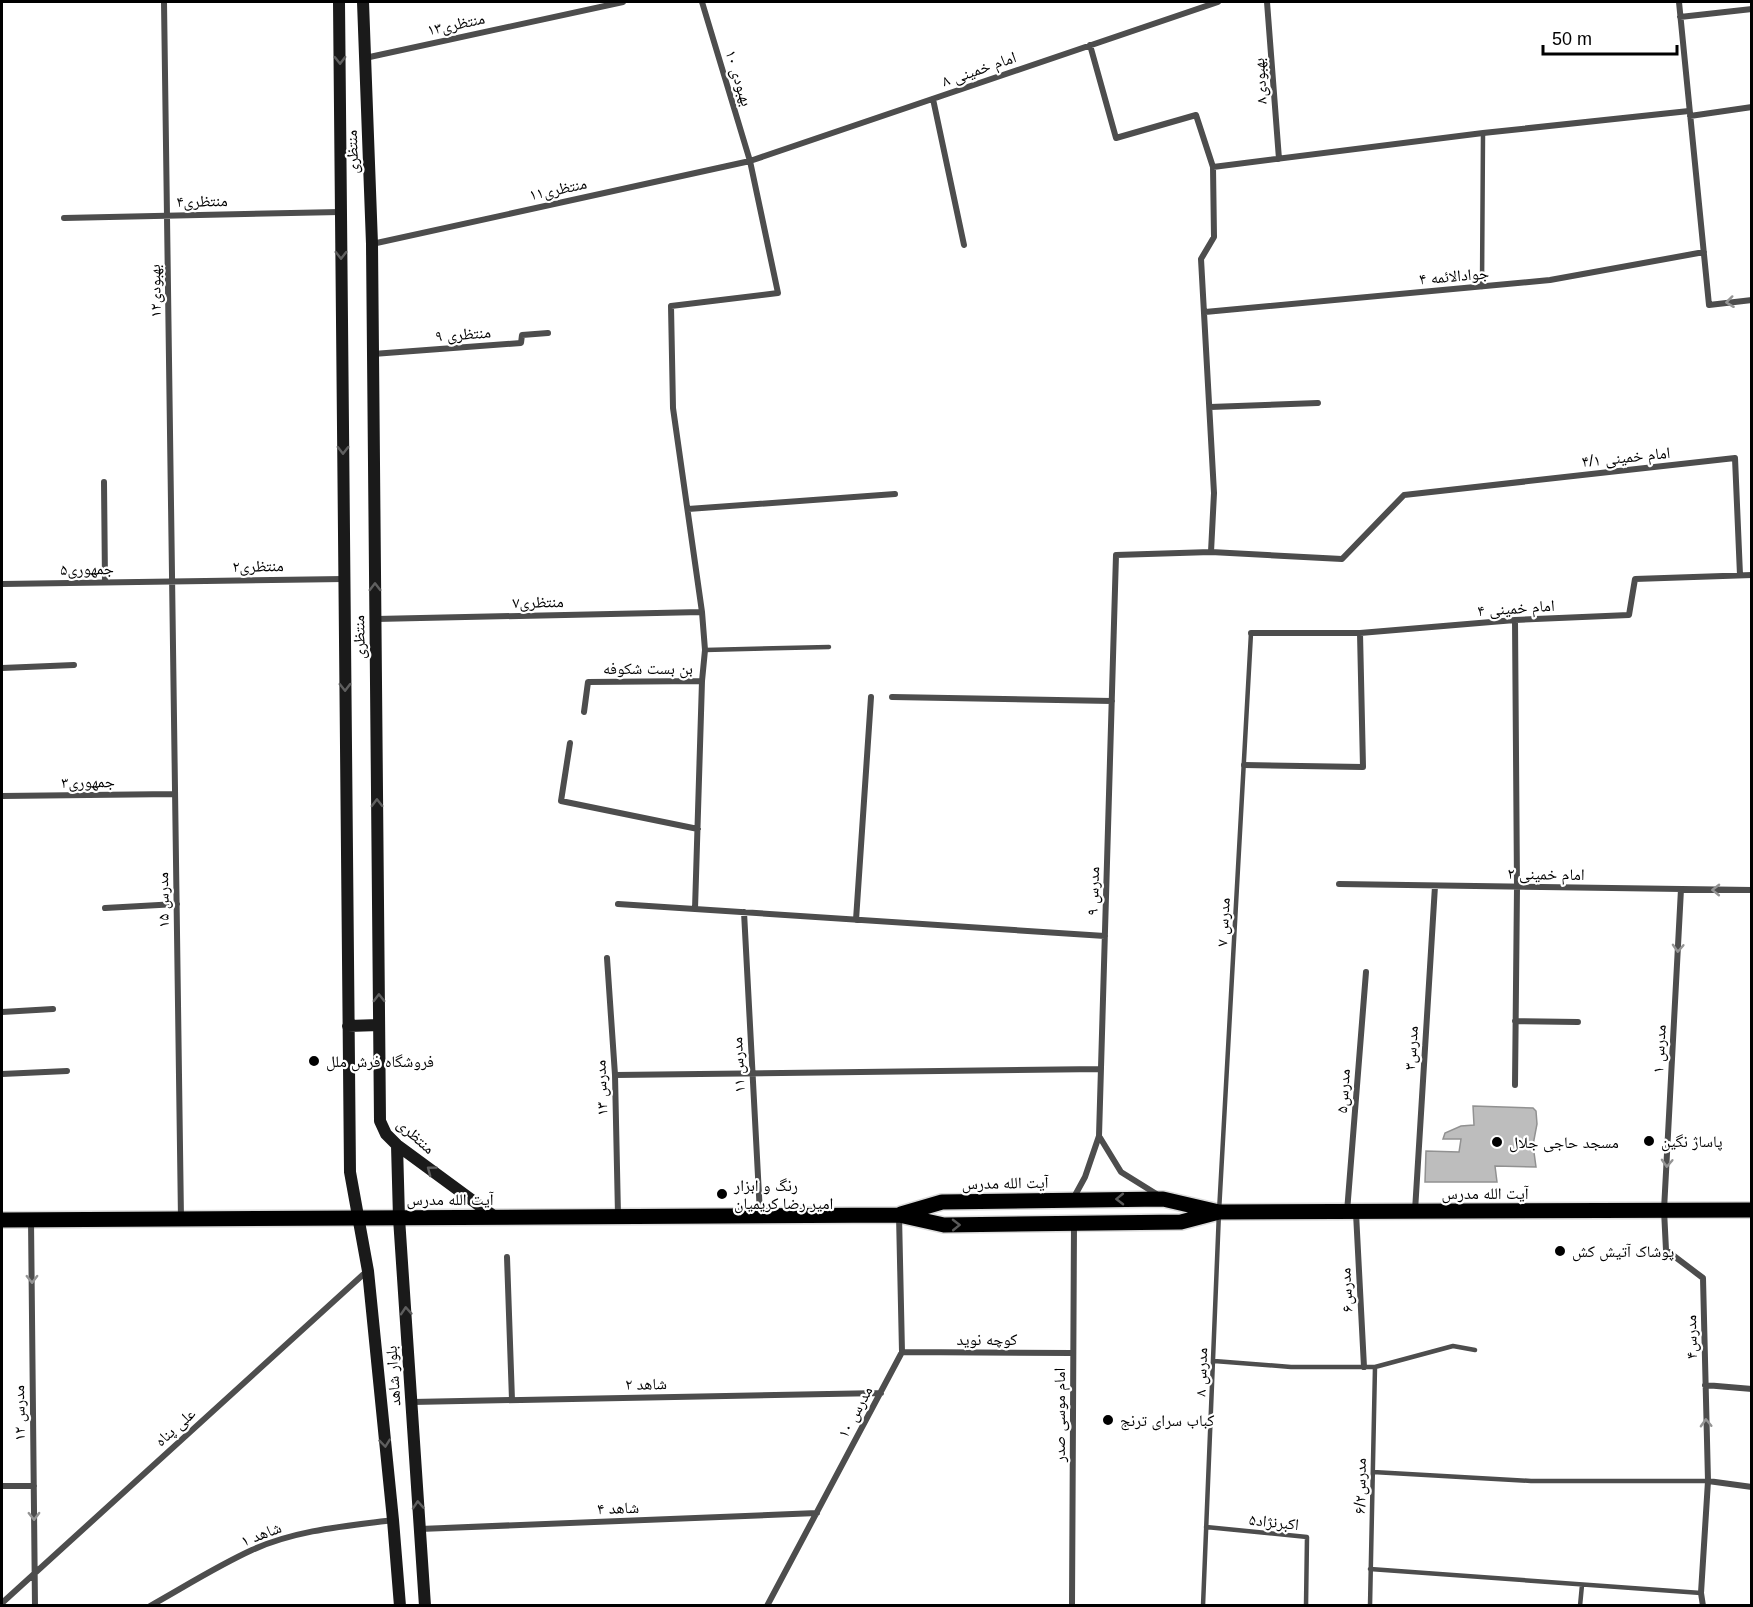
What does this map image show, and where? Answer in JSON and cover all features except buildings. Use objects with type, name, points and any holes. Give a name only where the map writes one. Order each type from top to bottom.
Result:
[{"type":"main road","name":"آیت الله مدرس","points":[[898,1215],[942,1202],[1163,1198],[1219,1212],[1752,1210]]},
{"type":"main road","name":"آیت الله مدرس","points":[[2,1220],[898,1215],[944,1225],[1181,1222],[1219,1212]]},
{"type":"street","name":"بهبودی۱۲","points":[[164,2],[172,581]]},
{"type":"street","name":"منتظری","points":[[339,2],[350,1172],[357,1218]]},
{"type":"street","name":"منتظری","points":[[363,2],[372,244],[380,1120],[386,1134],[397,1145],[495,1217]]},
{"type":"street","name":"منتظری۱۳","points":[[365,58],[623,2]]},
{"type":"street","name":"بهبودی ۱۰","points":[[688,509],[673,408],[671,306],[778,293],[750,161],[702,2]]},
{"type":"street","name":"امام خمینی ۸","points":[[750,161],[1218,2]]},
{"type":"street","name":"بهبودی۸","points":[[1267,2],[1279,159]]},
{"type":"street","points":[[1678,2],[1709,305],[1752,300]]},
{"type":"street","points":[[1680,17],[1752,9]]},
{"type":"street","points":[[1090,45],[1116,138],[1196,115],[1213,167],[1214,237],[1201,259],[1214,494],[1211,552]]},
{"type":"street","points":[[933,99],[964,245]]},
{"type":"street","points":[[1213,167],[1483,133],[1752,107]]},
{"type":"street","name":"منتظری۱۱","points":[[372,244],[750,161]]},
{"type":"street","name":"منتظری۴","points":[[64,219],[341,212]]},
{"type":"street","name":"جوادالائمه ۴","points":[[1205,312],[1550,280],[1704,252]]},
{"type":"street","name":"منتظری ۹","points":[[373,354],[521,343],[522,335],[548,333]]},
{"type":"street","points":[[1210,407],[1318,404]]},
{"type":"street","name":"امام خمینی ۴/۱","points":[[1211,552],[1342,558],[1404,495],[1735,458],[1740,575]]},
{"type":"street","points":[[104,482],[105,582]]},
{"type":"street","points":[[695,909],[702,681],[705,650],[688,509],[896,494]]},
{"type":"street","name":"مدرس ۹","points":[[1072,1200],[1085,1177],[1099,1136],[1116,555],[1211,552]]},
{"type":"street","name":"امام خمینی ۴","points":[[1251,633],[1360,633],[1515,620],[1629,615],[1635,579],[1752,575]]},
{"type":"street","name":"منتظری۲","points":[[172,581],[344,579]]},
{"type":"street","name":"جمهوری۵","points":[[2,584],[172,581]]},
{"type":"street","name":"مدرس ۱۵","points":[[172,581],[181,1219]]},
{"type":"street","name":"منتظری۷","points":[[375,619],[702,612]]},
{"type":"street","points":[[1515,620],[1517,887],[1515,1085]]},
{"type":"street","points":[[1244,765],[1364,767],[1360,633]]},
{"type":"street","points":[[2,668],[74,664]]},
{"type":"street","name":"بن بست شکوفه","points":[[584,712],[588,682],[702,681]]},
{"type":"street","points":[[856,920],[871,697]]},
{"type":"street","points":[[892,697],[1112,700]]},
{"type":"street","points":[[570,743],[561,801],[698,829]]},
{"type":"street","name":"جمهوری۳","points":[[2,796],[176,794]]},
{"type":"street","name":"امام خمینی ۲","points":[[1339,884],[1752,890]]},
{"type":"street","name":"مدرس۳","points":[[1415,1212],[1435,885]]},
{"type":"street","name":"مدرس ۱","points":[[1664,1210],[1681,889]]},
{"type":"street","points":[[105,908],[177,904]]},
{"type":"street","points":[[618,904],[1105,936]]},
{"type":"street","name":"مدرس ۱۱","points":[[744,912],[760,1215]]},
{"type":"street","name":"مدرس ۱۳","points":[[608,958],[615,1075],[618,1216]]},
{"type":"street","name":"مدرس۵","points":[[1352,1212],[1366,972]]},
{"type":"street","points":[[2,1012],[53,1009]]},
{"type":"street","points":[[1515,1021],[1578,1022]]},
{"type":"street","points":[[348,1026],[379,1025]]},
{"type":"street","points":[[615,1075],[1101,1069]]},
{"type":"street","points":[[2,1074],[67,1071]]},
{"type":"street","points":[[1099,1136],[1121,1172],[1163,1198]]},
{"type":"street","name":"بلوار شاهد","points":[[397,1145],[399,1218],[425,1605]]},
{"type":"street","name":"مدرس۴","points":[[1664,1210],[1666,1250],[1703,1278],[1708,1481],[1701,1593],[1703,1605]]},
{"type":"street","name":"مدرس۶","points":[[1352,1212],[1364,1367]]},
{"type":"street","name":"مدرس ۱۰","points":[[767,1605],[902,1352],[898,1215]]},
{"type":"street","name":"بلوار شاهد","points":[[357,1218],[368,1271],[400,1605]]},
{"type":"street","name":"مدرس ۱۲","points":[[31,1220],[35,1605]]},
{"type":"street","name":"امام موسی صدر","points":[[1072,1605],[1074,1224]]},
{"type":"street","points":[[507,1257],[512,1400]]},
{"type":"street","name":"علی پناه","points":[[2,1603],[368,1271]]},
{"type":"street","name":"کوچه نوید","points":[[902,1352],[1072,1353]]},
{"type":"street","points":[[1705,1384],[1752,1389]]},
{"type":"street","name":"شاهد ۲","points":[[412,1402],[881,1393]]},
{"type":"street","points":[[1708,1481],[1752,1486]]},
{"type":"street","points":[[2,1486],[34,1486]]},
{"type":"street","name":"شاهد ۴","points":[[420,1529],[817,1514]]},
{"type":"street","name":"شاهد ۱","points":[[150,1605],[253,1549],[295,1535],[323,1529],[393,1520]]},
{"type":"lane","points":[[1482,286],[1483,133]]},
{"type":"lane","name":"مدرس ۷","points":[[1219,1212],[1251,633]]},
{"type":"lane","points":[[705,650],[829,647]]},
{"type":"lane","name":"مدرس ۸","points":[[1203,1605],[1219,1212]]},
{"type":"lane","points":[[1214,1361],[1291,1367],[1375,1367],[1452,1346],[1475,1350]]},
{"type":"lane","name":"مدرس۶/۲","points":[[1370,1605],[1375,1367]]},
{"type":"lane","points":[[1372,1472],[1531,1481],[1708,1481]]},
{"type":"lane","name":"اکبرنژاد۵","points":[[1206,1527],[1307,1538],[1306,1605]]},
{"type":"lane","points":[[1370,1569],[1701,1593]]},
{"type":"lane","points":[[1580,1605],[1582,1585]]},
{"type":"place","name":"فروشگاه فرش ملل","points":[[314,1061]]},
{"type":"place","name":"پاساژ نگین","points":[[1649,1141]]},
{"type":"place","name":"مسجد حاجی جلال","points":[[1497,1142]]},
{"type":"place","name":"رنگ و ابزار امیر رضا کریمیان","points":[[722,1194]]},
{"type":"place","name":"پوشاک آتیش کش","points":[[1560,1251]]},
{"type":"place","name":"کباب سرای ترنج","points":[[1108,1420]]}]
